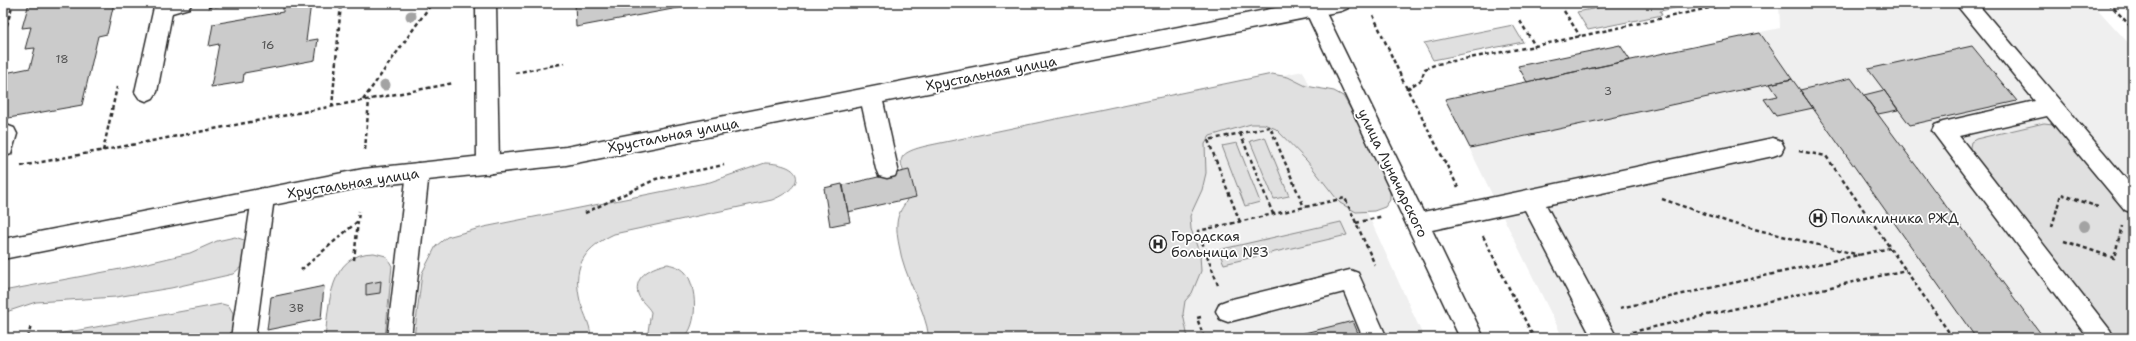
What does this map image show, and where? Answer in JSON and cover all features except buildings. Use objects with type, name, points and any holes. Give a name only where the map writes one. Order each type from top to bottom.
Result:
[{"type":"main road","points":[[486,3],[488,166]]},
{"type":"main road","name":"Хрустальная улица","points":[[3,248],[363,178],[488,166],[566,156],[1341,3]]},
{"type":"main road","points":[[1965,3],[2133,203]]},
{"type":"main road","points":[[146,92],[170,4]]},
{"type":"main road","name":"улица Луначарского","points":[[1314,8],[1472,338]]},
{"type":"main road","points":[[871,97],[887,169]]},
{"type":"main road","points":[[2051,106],[1942,131],[2102,338]]},
{"type":"main road","points":[[1417,223],[1773,147]]},
{"type":"main road","points":[[399,338],[418,172]]},
{"type":"main road","points":[[243,338],[263,198]]},
{"type":"main road","points":[[1531,199],[1605,338]]},
{"type":"main road","points":[[1228,310],[1350,280],[1375,338]]},
{"type":"path","points":[[3,39],[13,3]]},
{"type":"path","points":[[204,8],[234,3]]},
{"type":"path","points":[[332,107],[341,3]]},
{"type":"path","points":[[363,101],[432,3]]},
{"type":"path","points":[[868,6],[872,3]]},
{"type":"path","points":[[1705,3],[1708,8]]},
{"type":"path","points":[[1407,89],[1420,80],[1425,69],[1437,64],[1535,46],[1732,3]]},
{"type":"path","points":[[2109,3],[2133,29]]},
{"type":"path","points":[[1564,12],[1580,36]]},
{"type":"path","points":[[1373,15],[1385,46],[1534,338]]},
{"type":"path","points":[[1520,21],[1535,46]]},
{"type":"path","points":[[514,73],[565,63]]},
{"type":"path","points":[[18,167],[454,83]]},
{"type":"path","points":[[365,150],[369,100]]},
{"type":"path","points":[[1240,222],[1208,140],[1270,127],[1304,207]]},
{"type":"path","points":[[1240,133],[1273,214]]},
{"type":"path","points":[[1773,147],[1826,156],[1953,338]]},
{"type":"path","points":[[585,212],[656,179],[724,165]]},
{"type":"path","points":[[1624,179],[1642,190],[1695,213],[1767,233],[1860,255]]},
{"type":"path","points":[[2050,236],[2061,194],[2103,209]]},
{"type":"path","points":[[1228,310],[1198,231],[1345,198],[1356,223]]},
{"type":"path","points":[[354,260],[359,211]]},
{"type":"path","points":[[301,270],[358,221]]},
{"type":"path","points":[[2027,241],[2050,236],[2114,258],[2123,223]]},
{"type":"path","points":[[1592,314],[1890,248]]},
{"type":"path","points":[[1629,333],[1906,270]]},
{"type":"path","points":[[28,338],[32,325]]},
{"type":"shaded area","points":[[1622,3],[1689,3],[1693,8],[1687,10],[1684,6],[1660,11],[1662,15],[1588,30],[1577,12]]},
{"type":"shaded area","name":"Поликлиника РЖД","points":[[1779,3],[2092,3],[2133,48],[2133,338],[1563,338],[1445,99],[1780,28]]},
{"type":"shaded area","points":[[1513,25],[1523,42],[1433,60],[1424,43]]},
{"type":"shaded area","name":"Городская больница №3","points":[[1303,71],[1424,338],[955,338],[913,151]]},
{"type":"shaded area","name":"Городская больница №3","points":[[1272,74],[1288,77],[1306,86],[1334,91],[1343,96],[1371,144],[1384,171],[1390,192],[1390,200],[1385,207],[1374,211],[1356,212],[1340,203],[1307,161],[1276,129],[1264,124],[1251,124],[1210,136],[1205,144],[1206,173],[1202,190],[1190,216],[1191,229],[1200,255],[1201,271],[1192,293],[1185,301],[1183,314],[1188,338],[929,338],[927,326],[905,269],[898,237],[898,216],[908,196],[907,184],[901,163],[905,154],[926,146]]},
{"type":"shaded area","points":[[2044,123],[2053,124],[2063,130],[2133,215],[2133,338],[2117,335],[2102,327],[1969,152],[1971,142],[1976,139]]},
{"type":"shaded area","points":[[1265,137],[1289,196],[1274,199],[1250,141]]},
{"type":"shaded area","points":[[1237,143],[1260,202],[1245,206],[1222,146]]},
{"type":"shaded area","points":[[765,163],[778,164],[793,171],[796,176],[796,182],[784,194],[772,200],[614,234],[604,239],[589,251],[580,266],[578,285],[580,301],[591,332],[591,338],[414,338],[422,273],[436,246],[447,237],[484,227],[710,182]]},
{"type":"shaded area","points":[[1341,222],[1347,235],[1224,264],[1218,250]]},
{"type":"shaded area","points":[[235,237],[247,241],[245,259],[242,266],[233,274],[171,288],[116,297],[36,302],[3,313],[3,291],[131,267],[190,253],[217,241]]},
{"type":"shaded area","points":[[374,253],[386,256],[392,266],[385,338],[325,338],[330,297],[334,283],[340,271],[348,262],[359,255]]},
{"type":"shaded area","points":[[668,264],[681,269],[689,278],[694,296],[694,316],[692,325],[688,333],[683,338],[647,338],[651,312],[639,297],[637,287],[642,277],[651,269]]},
{"type":"shaded area","points":[[222,304],[229,306],[233,313],[232,338],[52,338],[63,333]]},
{"type":"place","name":"Поликлиника РЖД","points":[[1818,218]]},
{"type":"place","name":"Городская больница №3","points":[[1158,244]]}]
